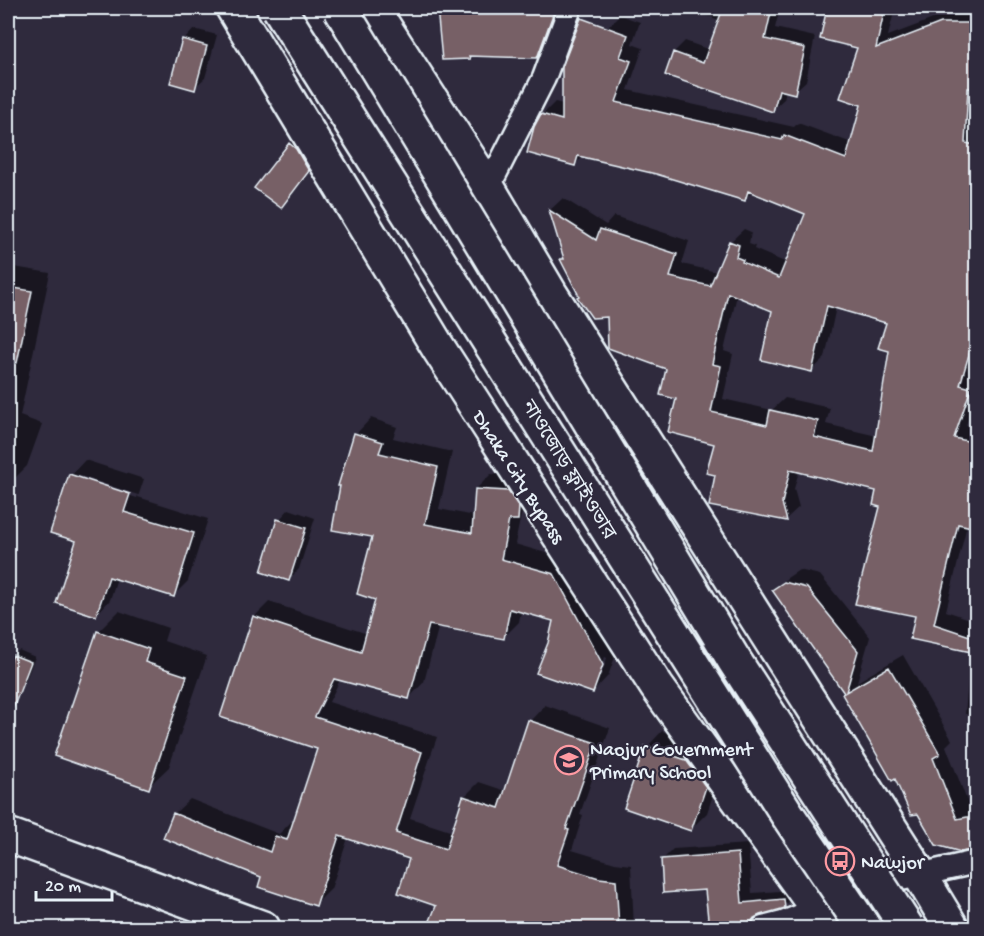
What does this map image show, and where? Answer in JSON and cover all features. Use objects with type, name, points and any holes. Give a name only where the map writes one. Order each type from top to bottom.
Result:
[{"type":"highway","name":"Dhaka City Bypass","points":[[233,8],[439,350],[657,687],[824,919]]},
{"type":"highway","name":"নাওজোড় ফ্লাইওভার","points":[[279,8],[787,814],[864,928]]},
{"type":"highway","name":"নাওজোড় ফ্লাইওভার","points":[[340,8],[734,660],[907,928]]},
{"type":"highway","points":[[372,8],[488,188],[550,293],[952,928]]},
{"type":"highway","points":[[8,835],[263,928]]},
{"type":"street","points":[[488,188],[544,78],[570,8]]},
{"type":"street","points":[[763,928],[783,923],[824,919],[879,884],[976,862]]},
{"type":"building","points":[[437,8],[555,9],[537,58],[469,56],[470,59],[442,60]]},
{"type":"building","points":[[723,8],[772,8],[765,39],[805,48],[795,94],[779,90],[773,112],[665,75],[673,52],[703,63]]},
{"type":"building","points":[[827,8],[885,8],[876,48],[941,23],[976,23],[976,88],[968,88],[965,143],[976,145],[976,342],[973,341],[960,385],[971,388],[954,438],[976,443],[976,528],[958,524],[934,624],[976,638],[976,653],[910,639],[915,616],[855,604],[880,507],[873,505],[876,491],[790,470],[782,503],[787,521],[709,506],[715,475],[706,473],[714,444],[668,432],[676,399],[660,395],[666,369],[608,348],[607,317],[592,318],[577,297],[579,296],[560,259],[564,259],[549,210],[596,240],[600,229],[677,254],[670,277],[710,286],[729,241],[739,245],[736,257],[743,260],[742,262],[779,278],[805,214],[748,191],[745,201],[656,174],[578,156],[575,166],[527,153],[534,127],[541,114],[562,120],[562,67],[581,18],[628,35],[620,57],[631,61],[616,102],[782,140],[784,135],[846,159],[861,105],[840,98],[857,48],[820,39]],"holes":[[[728,293],[772,311],[761,360],[812,372],[827,306],[886,323],[878,348],[889,351],[873,451],[814,437],[818,421],[770,410],[767,425],[711,412],[721,366],[712,364]]]},
{"type":"building","points":[[182,39],[207,46],[195,90],[170,83]]},
{"type":"building","points":[[289,143],[296,149],[309,171],[281,208],[254,188]]},
{"type":"building","points":[[8,287],[32,291],[17,363],[8,362]]},
{"type":"building","points":[[354,433],[383,442],[379,453],[438,467],[425,524],[472,533],[475,489],[508,491],[519,507],[518,520],[509,520],[501,559],[554,574],[603,665],[593,693],[536,673],[548,643],[553,621],[510,609],[504,639],[429,625],[409,699],[334,679],[315,717],[422,752],[396,833],[446,849],[463,796],[499,808],[528,720],[596,743],[566,829],[569,830],[557,865],[599,878],[616,880],[619,928],[427,928],[436,906],[398,893],[409,859],[339,836],[316,906],[258,887],[261,877],[163,838],[173,813],[270,852],[275,836],[287,840],[317,749],[220,717],[253,616],[361,652],[375,600],[357,594],[372,537],[332,530],[340,486],[338,486]]},
{"type":"building","points":[[69,474],[130,494],[124,512],[194,533],[174,597],[109,577],[96,616],[56,603],[76,541],[50,533]]},
{"type":"building","points":[[277,519],[306,528],[289,581],[261,572]]},
{"type":"building","points":[[784,582],[807,588],[858,651],[846,692],[889,667],[940,754],[933,758],[957,819],[973,816],[976,849],[961,852],[936,845],[918,814],[911,815],[895,779],[892,781],[842,694],[844,693],[772,590]]},
{"type":"building","points":[[97,631],[149,649],[145,662],[187,676],[149,789],[54,756]]},
{"type":"building","points":[[13,655],[31,662],[9,719],[8,667]]},
{"type":"building","points":[[645,746],[686,760],[706,787],[691,831],[624,808]]},
{"type":"building","points":[[738,853],[742,903],[784,899],[785,908],[754,918],[750,928],[709,928],[705,890],[663,893],[661,859]]},
{"type":"place","name":"Naojur Government Primary School","points":[[569,760]]},
{"type":"place","name":"Nawjor","points":[[840,861]]}]
